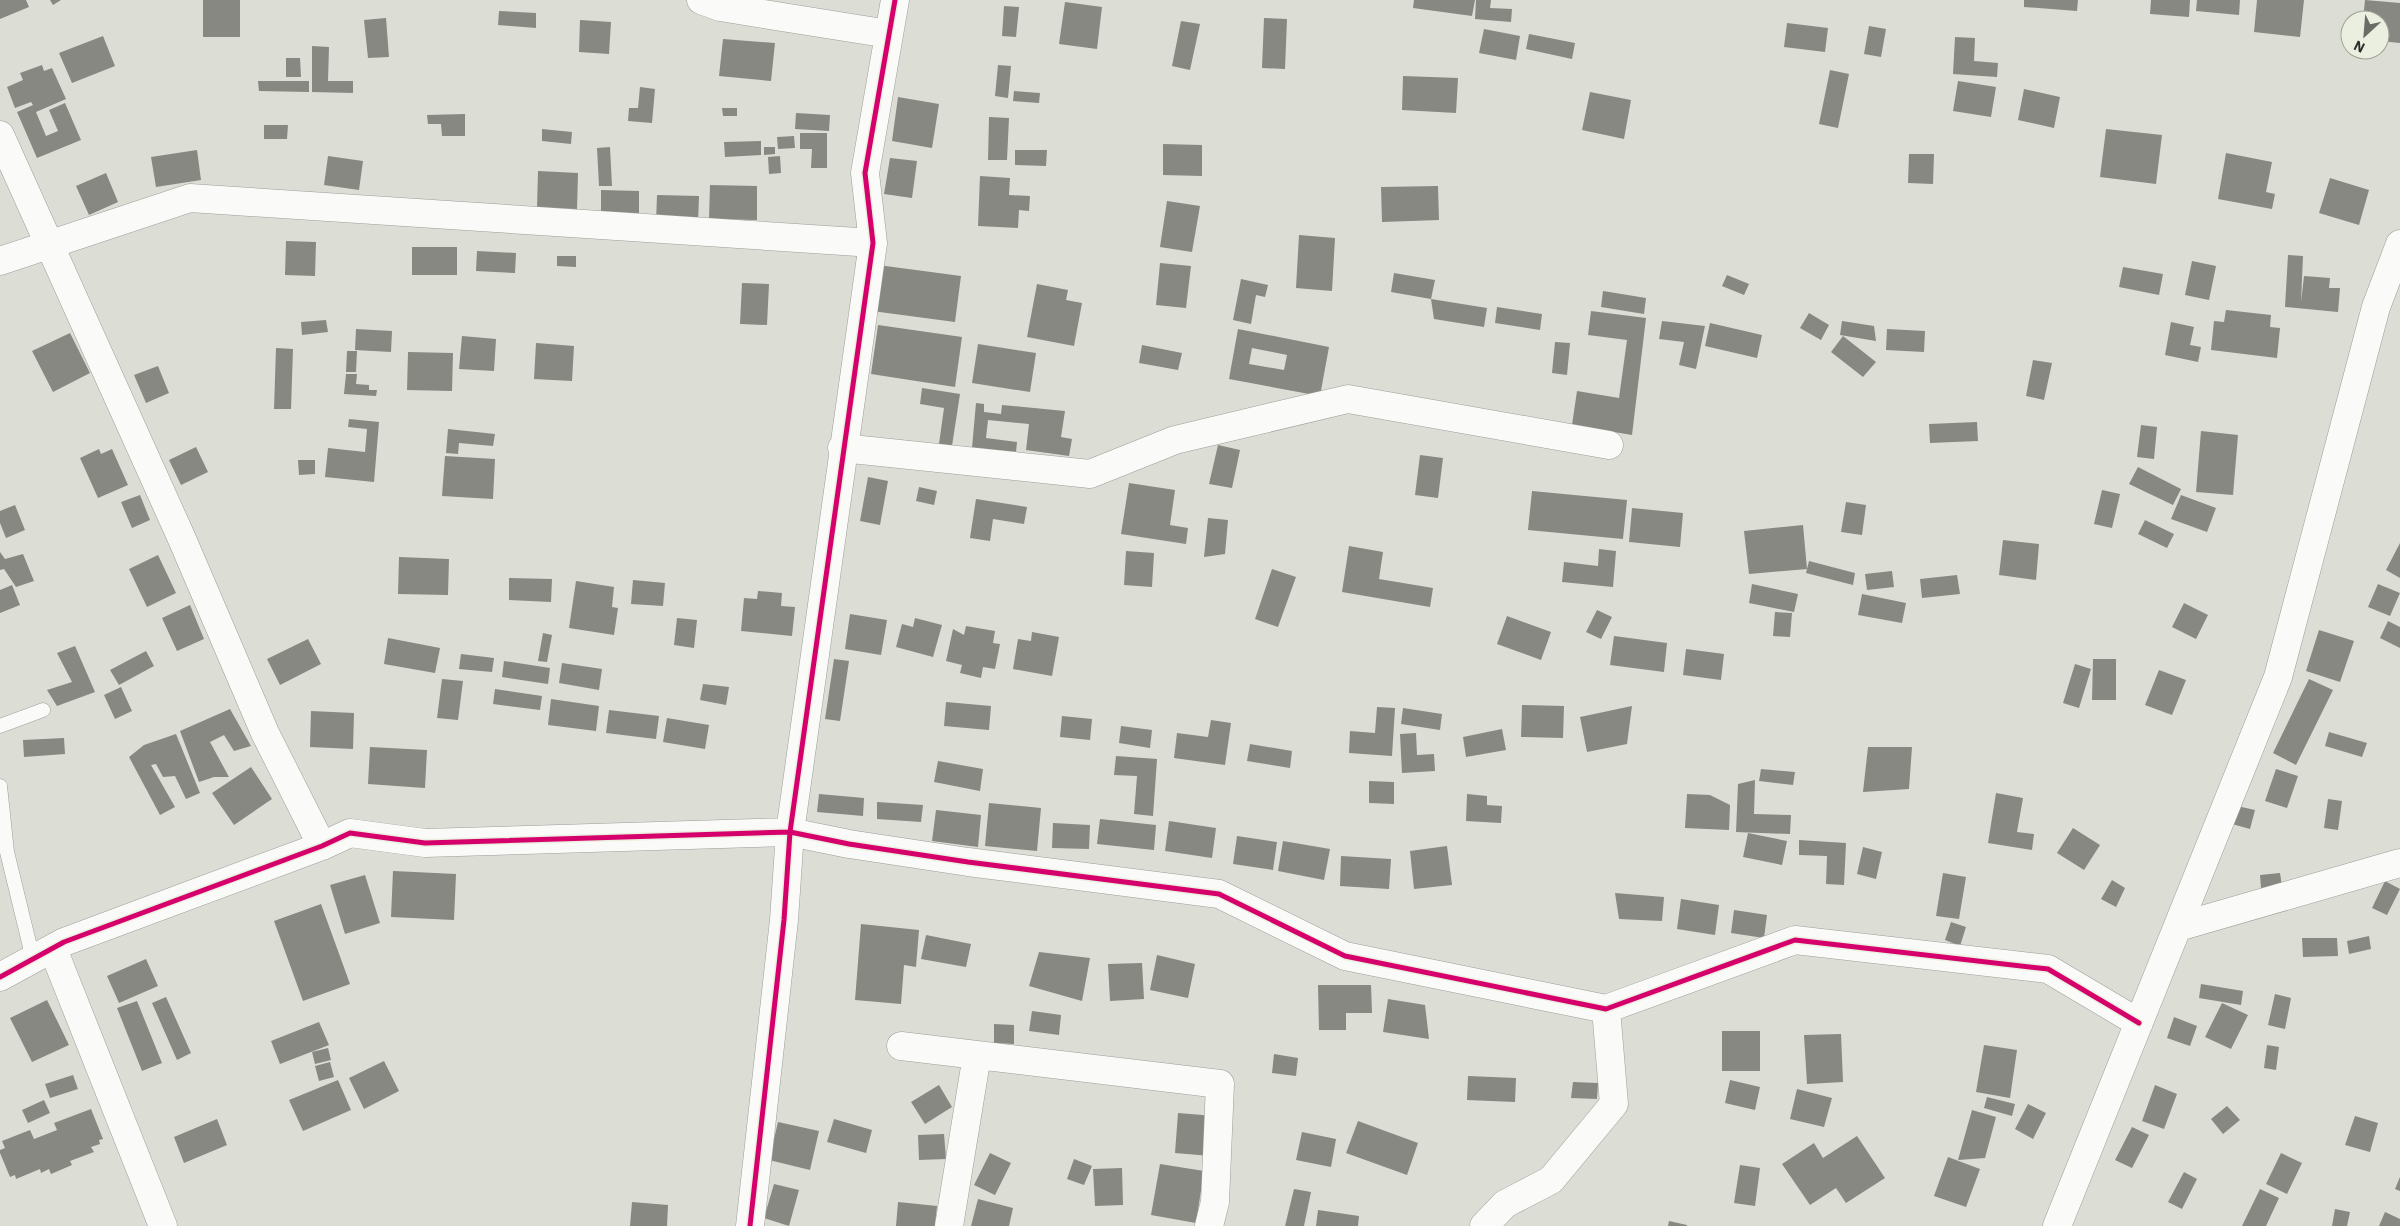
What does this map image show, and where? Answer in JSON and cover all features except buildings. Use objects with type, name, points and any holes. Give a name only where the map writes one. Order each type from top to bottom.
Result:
[{"type":"street","points":[[701,0],[720,7],[889,34]]},
{"type":"street","points":[[750,1226],[783,930],[790,832],[842,448],[873,243],[865,173],[895,0]]},
{"type":"street","points":[[0,135],[182,539],[265,733],[322,846]]},
{"type":"street","points":[[0,261],[190,198],[873,243]]},
{"type":"street","points":[[2057,1226],[2278,677],[2376,308],[2400,244]]},
{"type":"street","points":[[842,448],[1090,474],[1175,440],[1348,399],[1609,445]]},
{"type":"street","points":[[0,977],[64,942],[322,846],[350,833],[425,843],[790,832],[849,844],[968,862],[1219,894],[1346,956],[1606,1009],[1795,940],[2048,969],[2139,1023]]},
{"type":"street","points":[[2178,927],[2400,863]]},
{"type":"street","points":[[43,954],[163,1226]]},
{"type":"street","points":[[1484,1226],[1505,1204],[1551,1180],[1614,1104],[1606,1009]]},
{"type":"street","points":[[901,1046],[1220,1084],[1215,1202],[1209,1226]]},
{"type":"street","points":[[949,1226],[977,1055]]},
{"type":"lane","points":[[0,726],[42,710]]},
{"type":"lane","points":[[0,786],[6,852],[43,954]]},
{"type":"cycle path","points":[[750,1226],[784,920],[790,832],[873,243],[865,173],[895,0]]},
{"type":"cycle path","points":[[0,977],[64,942],[322,846],[350,833],[425,843],[790,832],[849,844],[968,862],[1219,894],[1345,956],[1606,1009],[1795,940],[2048,969],[2139,1023]]}]
